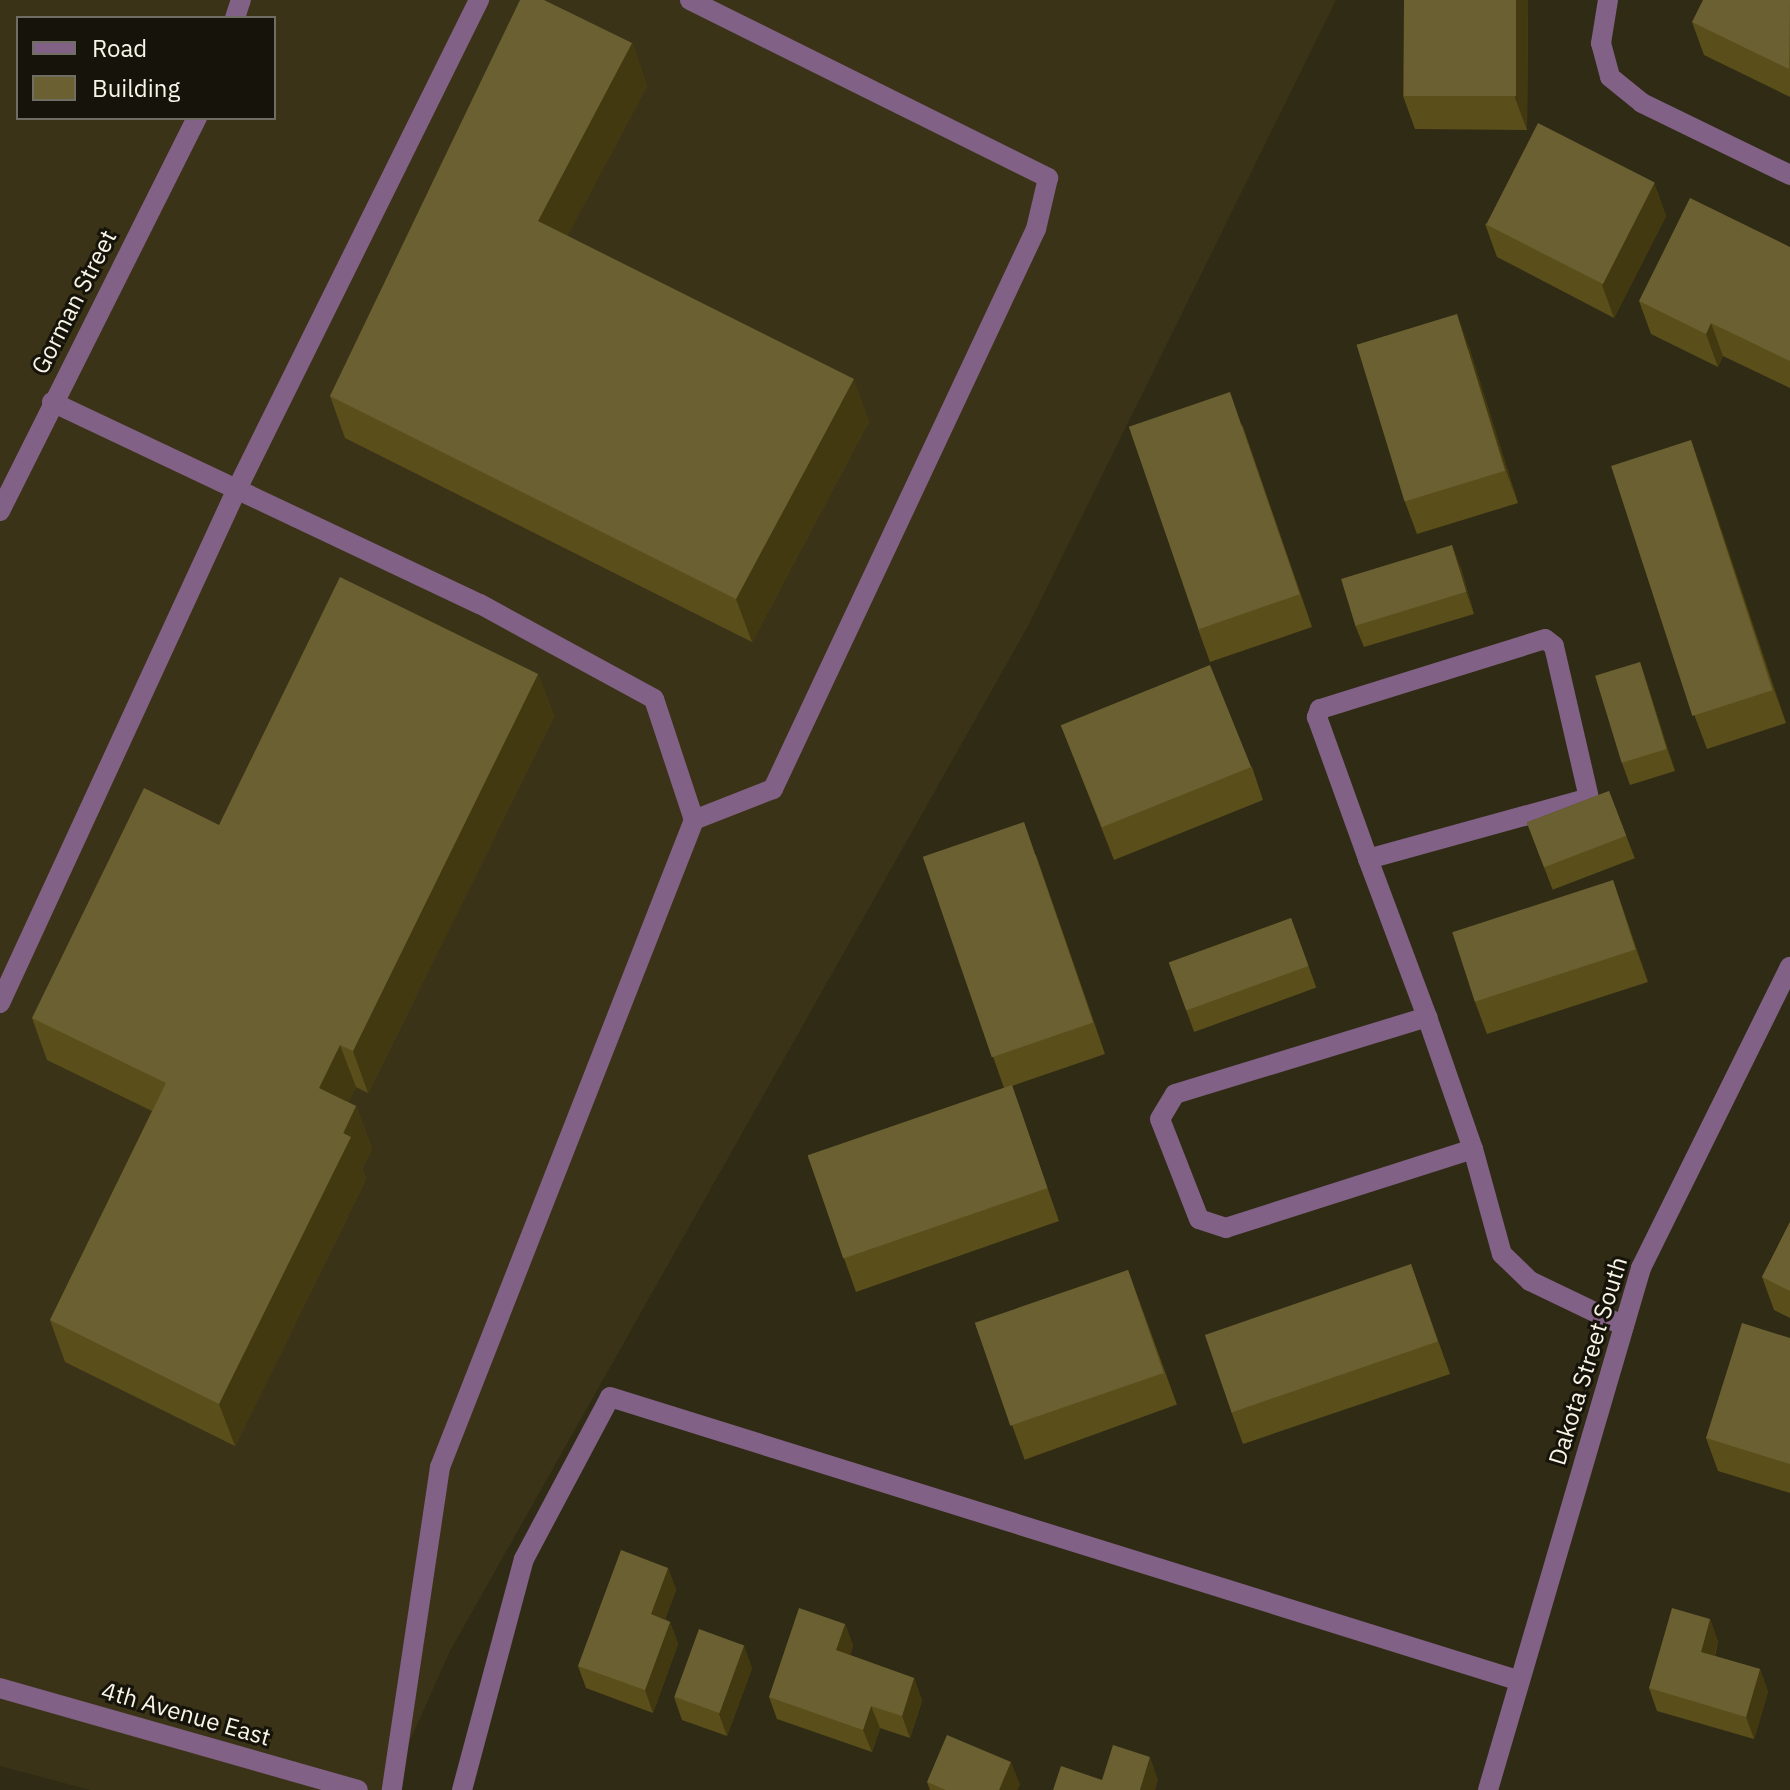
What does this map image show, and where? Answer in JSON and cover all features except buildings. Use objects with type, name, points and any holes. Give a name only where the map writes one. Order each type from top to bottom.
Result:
[{"type":"street","points":[[0,1003],[237,489],[479,0]]},
{"type":"street","points":[[690,0],[1048,178],[1036,229],[773,789],[694,820]]},
{"type":"street","points":[[1608,0],[1601,43],[1610,77],[1642,103],[1790,175]]},
{"type":"street","name":"Gorman Street","points":[[0,511],[196,120]]},
{"type":"street","points":[[52,402],[480,604],[654,699],[694,820],[440,1467],[392,1790]]},
{"type":"street","points":[[1368,859],[1589,798],[1554,646],[1545,639],[1320,709],[1368,859],[1473,1149],[1502,1254],[1530,1281],[1624,1326]]},
{"type":"street","name":"Dakota Street South","points":[[1488,1790],[1641,1268],[1790,967]]},
{"type":"street","points":[[1427,1017],[1175,1094],[1160,1119],[1199,1219],[1226,1228],[1473,1149]]},
{"type":"street","points":[[462,1790],[524,1559],[610,1397],[1520,1681]]},
{"type":"street","name":"4th Avenue East","points":[[0,1688],[358,1790]]},
{"type":"shaded area","points":[[0,0],[1336,0],[1028,626],[450,1651],[388,1790],[90,1790],[0,1766]]}]
